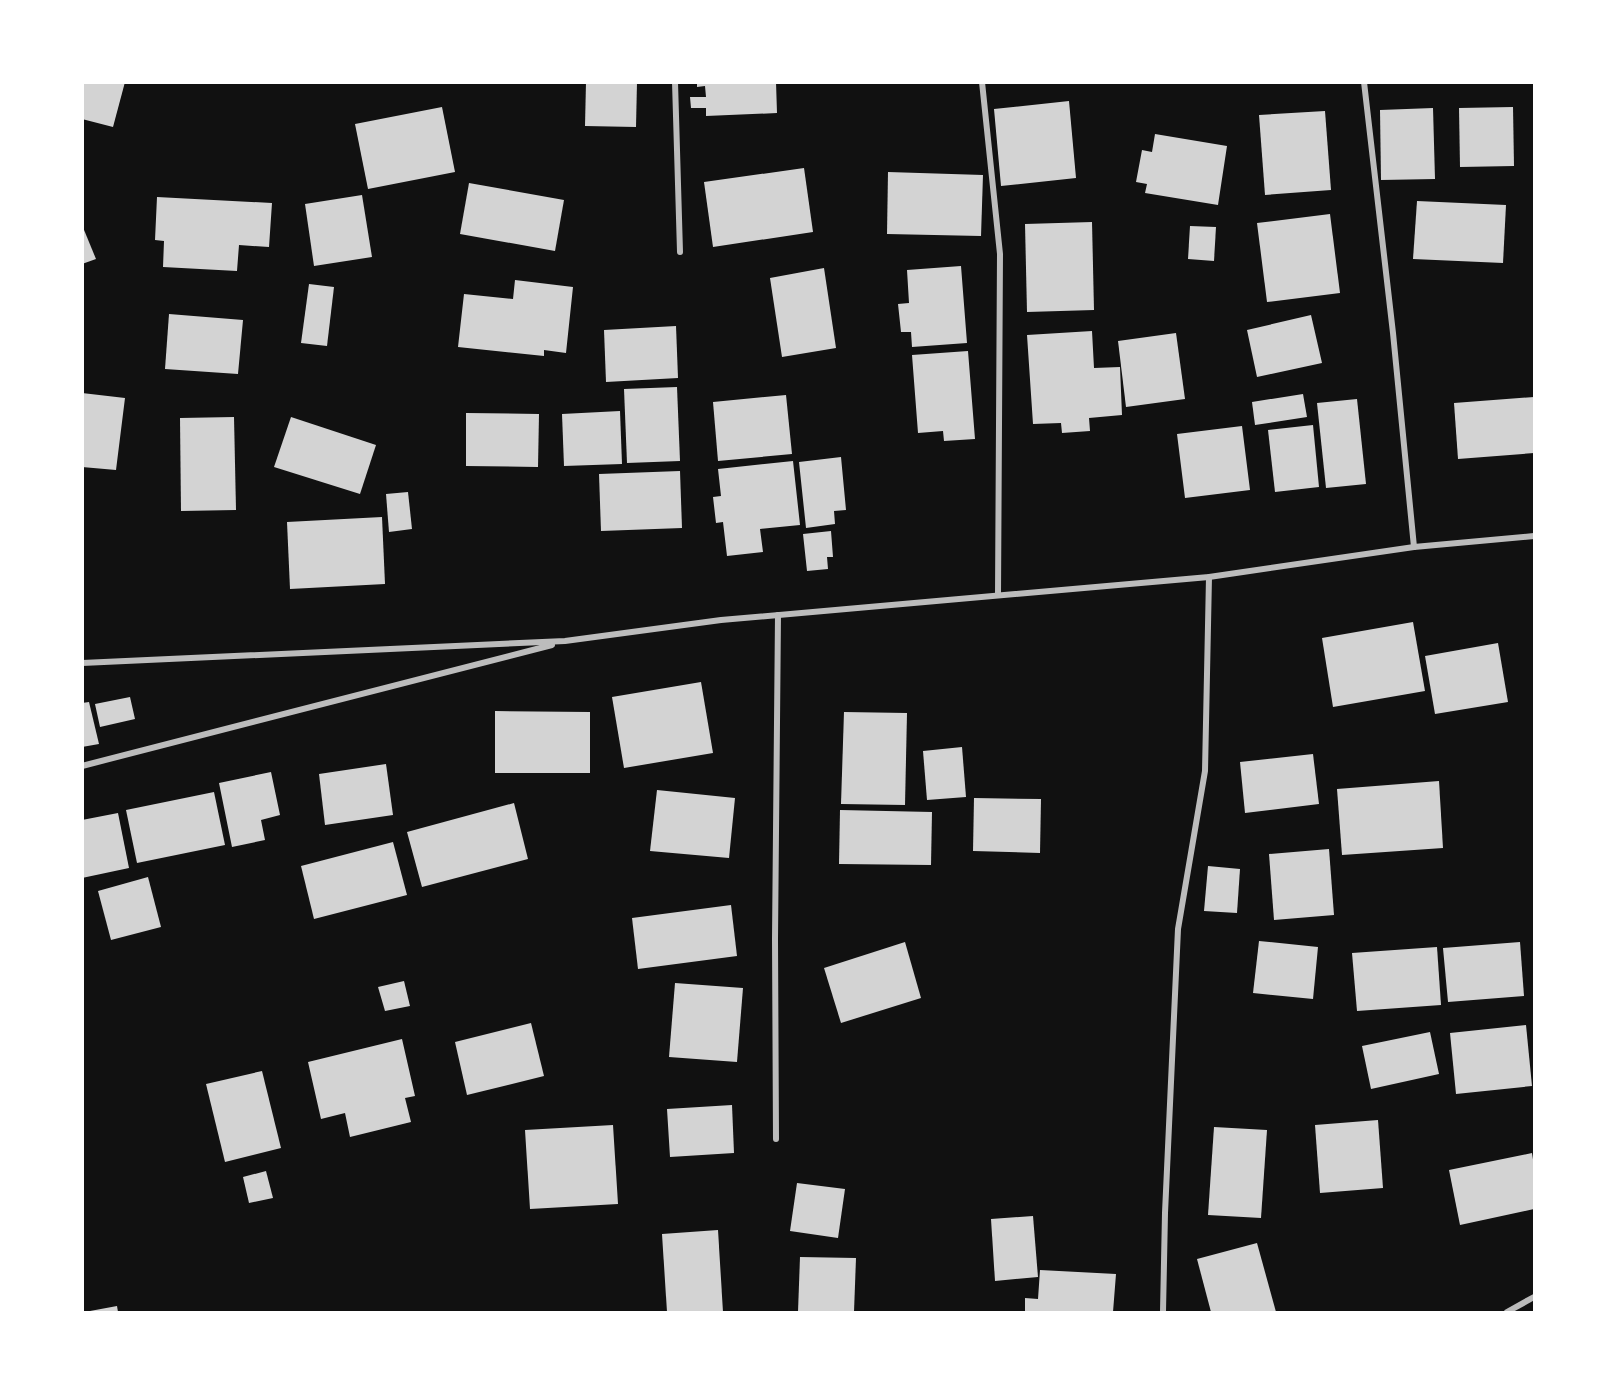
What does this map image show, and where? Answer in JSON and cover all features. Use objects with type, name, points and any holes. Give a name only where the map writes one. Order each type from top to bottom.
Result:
[{"type":"street","points":[[675,82],[680,252]]},
{"type":"street","points":[[982,82],[1000,254],[998,596]]},
{"type":"street","points":[[1364,82],[1394,333],[1414,546]]},
{"type":"street","points":[[82,663],[565,641],[721,620],[1209,577],[1414,546],[1534,536]]},
{"type":"street","points":[[1163,1312],[1165,1212],[1178,929],[1204,771],[1209,577]]},
{"type":"street","points":[[776,1139],[778,615]]},
{"type":"street","points":[[82,766],[565,641]]},
{"type":"street","points":[[1508,1312],[1534,1297]]},
{"type":"building","points":[[82,82],[125,82],[113,127],[82,119]]},
{"type":"building","points":[[586,82],[637,82],[636,127],[585,126]]},
{"type":"building","points":[[697,82],[776,82],[777,113],[706,116],[706,108],[691,108],[690,97],[706,97],[705,86],[697,87]]},
{"type":"building","points":[[1069,101],[1076,178],[1001,186],[994,109]]},
{"type":"building","points":[[442,107],[455,172],[368,189],[355,124]]},
{"type":"building","points":[[1513,107],[1514,166],[1460,167],[1459,108]]},
{"type":"building","points":[[1433,108],[1435,179],[1381,180],[1380,110]]},
{"type":"building","points":[[1325,111],[1331,190],[1265,195],[1259,115]]},
{"type":"building","points":[[1155,134],[1227,146],[1218,205],[1145,193],[1147,184],[1136,182],[1142,150],[1152,152]]},
{"type":"building","points":[[804,168],[813,232],[713,247],[704,182]]},
{"type":"building","points":[[888,172],[983,175],[981,236],[887,234]]},
{"type":"building","points":[[469,183],[564,200],[555,251],[460,234]]},
{"type":"building","points":[[362,195],[372,257],[314,266],[305,204]]},
{"type":"building","points":[[157,197],[272,203],[269,247],[239,245],[237,271],[163,267],[164,241],[155,240]]},
{"type":"building","points":[[1417,201],[1506,205],[1503,263],[1413,259]]},
{"type":"building","points":[[1330,214],[1340,293],[1267,302],[1257,223]]},
{"type":"building","points":[[1092,222],[1094,310],[1027,312],[1025,224]]},
{"type":"building","points":[[82,225],[96,259],[82,264]]},
{"type":"building","points":[[1190,226],[1216,227],[1214,261],[1188,259]]},
{"type":"building","points":[[961,266],[967,343],[912,347],[911,332],[901,332],[898,304],[909,303],[907,270]]},
{"type":"building","points":[[824,268],[836,348],[782,357],[770,278]]},
{"type":"building","points":[[515,280],[573,287],[566,353],[544,350],[544,356],[458,347],[464,294],[513,299]]},
{"type":"building","points":[[309,284],[334,287],[327,346],[301,343]]},
{"type":"building","points":[[169,314],[243,320],[238,374],[165,369]]},
{"type":"building","points":[[1311,315],[1322,363],[1257,377],[1247,330]]},
{"type":"building","points":[[676,326],[678,378],[606,382],[604,330]]},
{"type":"building","points":[[1092,331],[1094,368],[1120,367],[1122,415],[1089,418],[1090,431],[1062,433],[1061,423],[1033,424],[1027,335]]},
{"type":"building","points":[[1176,333],[1185,399],[1126,407],[1118,341]]},
{"type":"building","points":[[968,351],[975,439],[944,441],[943,431],[918,433],[912,355]]},
{"type":"building","points":[[677,387],[680,461],[627,463],[624,389]]},
{"type":"building","points":[[82,393],[125,398],[116,470],[82,467]]},
{"type":"building","points":[[1303,394],[1307,417],[1255,425],[1252,402]]},
{"type":"building","points":[[786,395],[792,454],[718,461],[713,402]]},
{"type":"building","points":[[1534,397],[1534,453],[1458,459],[1454,403]]},
{"type":"building","points":[[1357,399],[1366,484],[1326,488],[1317,403]]},
{"type":"building","points":[[620,411],[622,464],[564,466],[562,414]]},
{"type":"building","points":[[466,413],[539,414],[538,467],[466,466]]},
{"type":"building","points":[[234,417],[236,510],[181,511],[180,418]]},
{"type":"building","points":[[291,417],[376,445],[360,494],[274,467]]},
{"type":"building","points":[[1313,425],[1319,487],[1275,492],[1268,430]]},
{"type":"building","points":[[1242,426],[1250,490],[1185,498],[1177,434]]},
{"type":"building","points":[[841,457],[846,510],[834,511],[835,524],[806,528],[799,462]]},
{"type":"building","points":[[793,461],[800,525],[760,529],[763,552],[727,556],[723,522],[716,523],[713,497],[721,496],[718,469]]},
{"type":"building","points":[[680,471],[682,528],[601,531],[599,474]]},
{"type":"building","points":[[408,492],[412,529],[389,532],[386,494]]},
{"type":"building","points":[[382,517],[385,584],[290,589],[287,522]]},
{"type":"building","points":[[831,531],[833,557],[827,557],[828,569],[807,571],[803,534]]},
{"type":"building","points":[[1413,622],[1425,691],[1333,707],[1322,638]]},
{"type":"building","points":[[1498,643],[1508,702],[1435,714],[1425,656]]},
{"type":"building","points":[[701,682],[713,753],[624,768],[612,697]]},
{"type":"building","points":[[130,697],[135,719],[100,727],[95,704]]},
{"type":"building","points":[[89,702],[99,744],[82,747],[82,703]]},
{"type":"building","points":[[495,711],[590,712],[590,773],[495,773]]},
{"type":"building","points":[[844,712],[907,713],[905,805],[841,804]]},
{"type":"building","points":[[962,747],[966,797],[927,800],[923,751]]},
{"type":"building","points":[[1313,754],[1319,804],[1245,813],[1240,762]]},
{"type":"building","points":[[386,764],[393,815],[325,825],[319,774]]},
{"type":"building","points":[[271,772],[280,815],[261,820],[265,840],[232,847],[219,783]]},
{"type":"building","points":[[1439,781],[1443,848],[1342,855],[1337,789]]},
{"type":"building","points":[[657,790],[735,798],[729,858],[650,851]]},
{"type":"building","points":[[214,792],[225,845],[137,863],[126,810]]},
{"type":"building","points":[[974,798],[1041,799],[1040,853],[973,851]]},
{"type":"building","points":[[514,803],[528,859],[422,887],[407,832]]},
{"type":"building","points":[[840,810],[932,812],[931,865],[839,864]]},
{"type":"building","points":[[118,813],[129,868],[82,878],[82,820]]},
{"type":"building","points":[[393,842],[407,895],[314,919],[301,866]]},
{"type":"building","points":[[1329,849],[1334,915],[1274,920],[1269,854]]},
{"type":"building","points":[[1208,866],[1240,869],[1237,913],[1204,911]]},
{"type":"building","points":[[148,877],[161,927],[111,940],[98,891]]},
{"type":"building","points":[[731,905],[737,956],[638,969],[632,918]]},
{"type":"building","points":[[1259,941],[1318,947],[1313,999],[1253,993]]},
{"type":"building","points":[[905,942],[921,998],[841,1023],[824,968]]},
{"type":"building","points":[[1520,942],[1524,996],[1448,1002],[1443,948]]},
{"type":"building","points":[[1437,947],[1441,1005],[1357,1011],[1352,953]]},
{"type":"building","points":[[404,981],[410,1006],[385,1011],[378,987]]},
{"type":"building","points":[[675,983],[743,988],[737,1062],[669,1057]]},
{"type":"building","points":[[531,1023],[544,1076],[467,1095],[455,1042]]},
{"type":"building","points":[[1526,1025],[1532,1086],[1456,1094],[1450,1033]]},
{"type":"building","points":[[1430,1032],[1439,1074],[1371,1089],[1362,1046]]},
{"type":"building","points":[[402,1039],[415,1096],[405,1098],[411,1122],[350,1137],[345,1113],[321,1119],[308,1062]]},
{"type":"building","points":[[262,1071],[281,1148],[225,1162],[206,1084]]},
{"type":"building","points":[[732,1105],[734,1153],[670,1157],[667,1109]]},
{"type":"building","points":[[1378,1120],[1383,1188],[1320,1193],[1315,1125]]},
{"type":"building","points":[[613,1125],[618,1204],[530,1209],[525,1130]]},
{"type":"building","points":[[1214,1127],[1267,1130],[1261,1218],[1208,1215]]},
{"type":"building","points":[[1532,1153],[1534,1209],[1460,1225],[1449,1170]]},
{"type":"building","points":[[266,1171],[273,1198],[249,1203],[243,1177]]},
{"type":"building","points":[[797,1183],[845,1189],[838,1238],[790,1231]]},
{"type":"building","points":[[1033,1216],[1038,1277],[995,1281],[991,1219]]},
{"type":"building","points":[[718,1230],[723,1312],[667,1312],[662,1234]]},
{"type":"building","points":[[1257,1243],[1276,1312],[1211,1312],[1197,1259]]},
{"type":"building","points":[[800,1257],[856,1258],[854,1312],[798,1312]]},
{"type":"building","points":[[1040,1270],[1116,1274],[1113,1312],[1025,1312],[1025,1298],[1038,1299]]},
{"type":"building","points":[[117,1306],[118,1312],[90,1312],[90,1311]]}]
